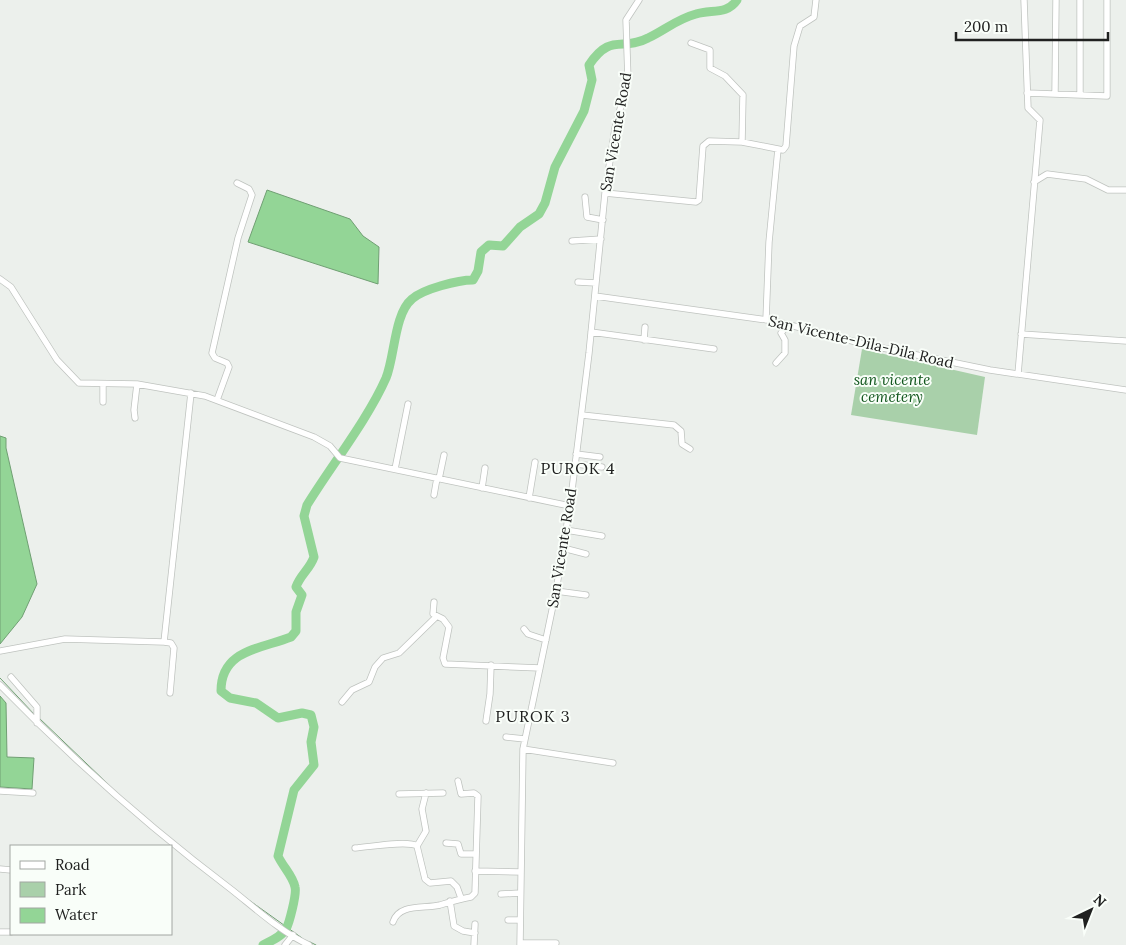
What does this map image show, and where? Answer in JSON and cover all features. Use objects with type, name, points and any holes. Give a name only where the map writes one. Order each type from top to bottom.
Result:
[{"type":"street","name":"San Vicente Road","points":[[520,944],[523,750],[556,591],[570,506],[582,415],[605,193],[615,128],[628,80],[625,28],[628,14],[639,0]]},
{"type":"street","points":[[605,193],[696,202],[699,200],[703,146],[709,141],[742,142],[783,150],[786,146],[794,46],[800,26],[814,17],[816,0]]},
{"type":"street","points":[[1018,374],[1040,120],[1028,108],[1024,0]]},
{"type":"street","points":[[1055,93],[1056,0]]},
{"type":"street","points":[[1080,0],[1080,95]]},
{"type":"street","points":[[1027,93],[1108,96],[1107,0]]},
{"type":"street","points":[[691,43],[710,50],[710,68],[725,76],[743,94],[742,142]]},
{"type":"street","points":[[766,320],[769,242],[778,149]]},
{"type":"street","points":[[1034,182],[1047,174],[1079,177],[1103,189],[1126,190]]},
{"type":"street","points":[[216,400],[230,367],[227,363],[215,358],[212,353],[238,238],[252,195],[249,189],[237,182]]},
{"type":"street","points":[[585,197],[587,217],[603,220]]},
{"type":"street","points":[[572,241],[601,239]]},
{"type":"street","points":[[0,279],[11,287],[56,360],[79,383],[137,384],[191,393],[216,400],[314,437],[330,446],[340,458],[570,506]]},
{"type":"street","points":[[578,282],[596,283]]},
{"type":"street","name":"San Vicente-Dila-Dila Road","points":[[595,296],[766,320],[926,358],[1126,390]]},
{"type":"street","points":[[776,363],[785,353],[785,340],[781,332],[788,325]]},
{"type":"street","points":[[644,340],[645,327]]},
{"type":"street","points":[[591,332],[714,349]]},
{"type":"street","points":[[1021,334],[1126,342]]},
{"type":"street","points":[[102,402],[103,384]]},
{"type":"street","points":[[135,418],[137,384]]},
{"type":"street","points":[[164,642],[191,393]]},
{"type":"street","points":[[395,469],[408,404]]},
{"type":"street","points":[[582,415],[674,425],[681,431],[682,444],[690,449]]},
{"type":"street","points":[[576,454],[600,457]]},
{"type":"street","points":[[434,495],[444,455]]},
{"type":"street","points":[[529,498],[535,462]]},
{"type":"street","points":[[575,464],[602,467]]},
{"type":"street","points":[[482,488],[485,468]]},
{"type":"street","points":[[566,530],[602,536]]},
{"type":"street","points":[[563,548],[586,554]]},
{"type":"street","points":[[556,591],[586,595]]},
{"type":"street","points":[[434,602],[432,612],[436,617],[444,619],[449,627],[443,658],[444,663],[451,666],[491,665],[540,668]]},
{"type":"street","points":[[342,702],[352,690],[369,682],[375,667],[383,658],[399,653],[436,617]]},
{"type":"street","points":[[524,629],[528,634],[546,640]]},
{"type":"street","points":[[0,651],[65,639],[171,643],[174,648],[170,694]]},
{"type":"street","points":[[486,721],[490,694],[491,665]]},
{"type":"street","points":[[11,677],[32,700],[37,709],[37,720]]},
{"type":"street","points":[[0,686],[206,871],[290,934],[309,945]]},
{"type":"street","points":[[506,737],[525,739]]},
{"type":"street","points":[[523,750],[613,764]]},
{"type":"street","points":[[393,922],[399,913],[411,908],[439,905],[450,900],[471,897],[475,893],[478,796],[474,793],[461,794],[458,781]]},
{"type":"street","points":[[0,790],[33,793]]},
{"type":"street","points":[[426,793],[422,809],[426,832],[417,846],[426,881],[431,883],[451,881],[457,887],[461,898]]},
{"type":"street","points":[[399,794],[443,793]]},
{"type":"street","points":[[355,848],[387,846],[404,842],[417,846]]},
{"type":"street","points":[[446,843],[458,844],[460,853],[476,854]]},
{"type":"street","points":[[475,870],[521,872]]},
{"type":"street","points":[[501,894],[520,893]]},
{"type":"street","points":[[450,900],[454,926],[463,931],[475,933]]},
{"type":"street","points":[[508,920],[520,920]]},
{"type":"street","points":[[474,945],[475,924]]},
{"type":"street","points":[[285,945],[290,934]]},
{"type":"street","points":[[520,944],[556,943]]},
{"type":"green space","name":"san vicente cemetery","points":[[862,349],[985,377],[977,435],[851,415]]},
{"type":"water","points":[[267,190],[350,219],[363,236],[379,247],[378,284],[248,242]]},
{"type":"water","points":[[0,436],[6,438],[6,448],[37,584],[22,617],[0,644]]},
{"type":"water","points":[[0,696],[6,703],[7,757],[34,758],[32,789],[0,787]]},
{"type":"waterway","points":[[263,945],[284,932],[292,909],[295,896],[294,883],[278,856],[294,790],[314,765],[311,742],[314,727],[311,715],[302,713],[278,718],[256,703],[230,698],[221,691],[223,677],[228,667],[244,653],[291,637],[296,631],[296,612],[302,595],[296,587],[314,557],[304,516],[307,505],[369,410],[386,378],[398,325],[406,306],[417,295],[424,292],[450,283],[473,280],[478,271],[481,252],[489,245],[503,246],[520,227],[539,214],[545,203],[555,167],[584,111],[592,80],[589,65],[597,55],[610,46],[639,42],[689,16],[724,10],[733,5],[737,0]]},
{"type":"waterway","points":[[0,678],[34,714]]},
{"type":"waterway","points":[[39,718],[110,786]]},
{"type":"waterway","points":[[246,898],[302,938]]},
{"type":"waterway","points":[[310,942],[316,945]]},
{"type":"district","name":"PUROK 4","points":[[578,468]]},
{"type":"district","name":"PUROK 3","points":[[533,716]]}]
